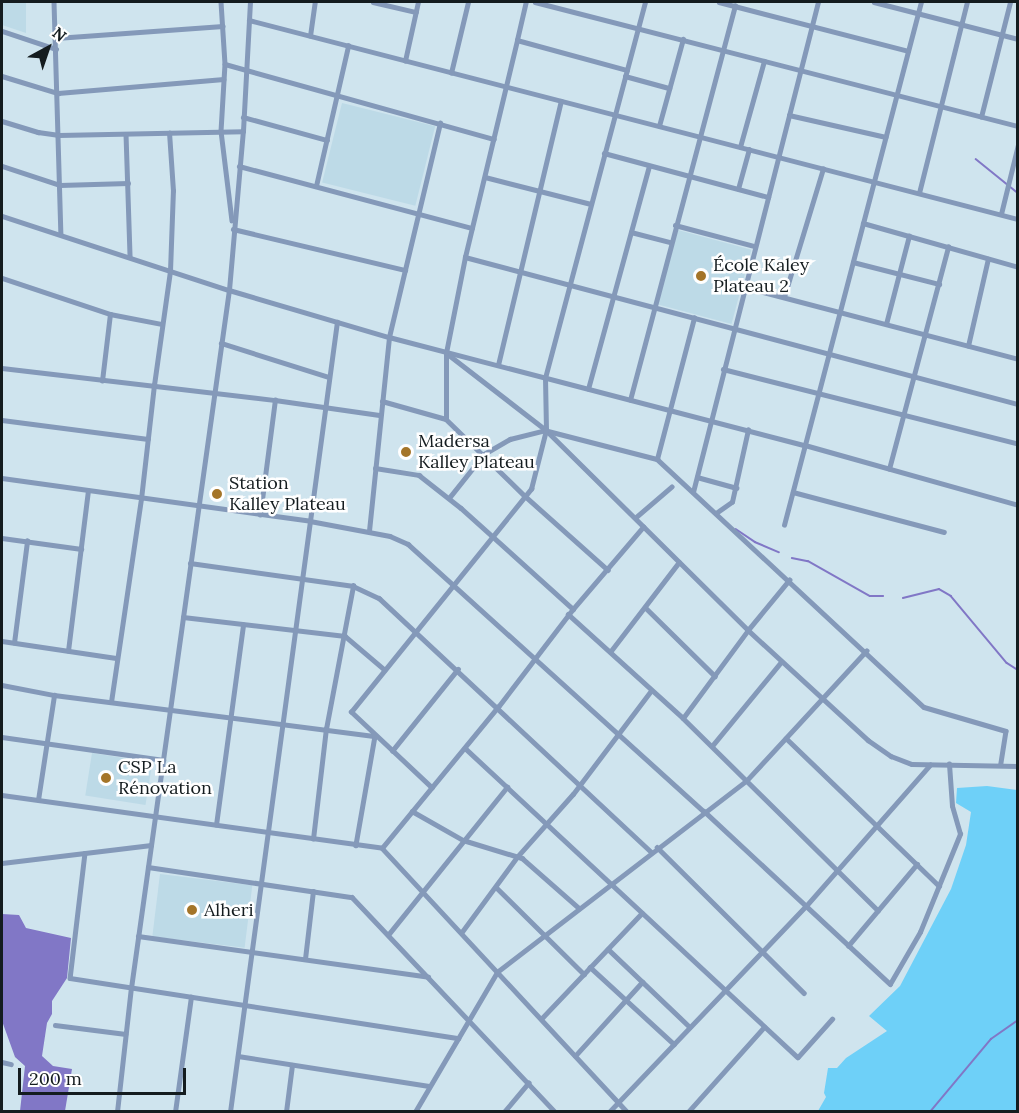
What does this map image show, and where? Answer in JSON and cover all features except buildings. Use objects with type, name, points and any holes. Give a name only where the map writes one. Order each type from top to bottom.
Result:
[{"type":"street","points":[[54,2],[61,234]]},
{"type":"street","points":[[221,2],[225,64],[221,131],[233,229]]},
{"type":"street","points":[[117,1112],[138,936],[229,290],[243,131],[250,2]]},
{"type":"street","points":[[309,36],[315,2]]},
{"type":"street","points":[[373,2],[416,12]]},
{"type":"street","points":[[405,61],[418,2]]},
{"type":"street","points":[[451,73],[468,2]]},
{"type":"street","points":[[446,419],[446,353],[465,257],[526,2]]},
{"type":"street","points":[[536,2],[1017,126]]},
{"type":"street","points":[[432,788],[351,712],[531,489],[546,430],[545,378],[645,2]]},
{"type":"street","points":[[719,2],[908,51]]},
{"type":"street","points":[[693,492],[818,2]]},
{"type":"street","points":[[874,2],[1017,39]]},
{"type":"street","points":[[784,525],[921,2]]},
{"type":"street","points":[[919,193],[967,2]]},
{"type":"street","points":[[981,117],[1010,2]]},
{"type":"street","points":[[630,400],[670,242],[725,50],[735,6]]},
{"type":"street","points":[[249,20],[1017,219]]},
{"type":"street","points":[[56,38],[223,26]]},
{"type":"street","points":[[2,31],[56,49]]},
{"type":"street","points":[[659,126],[683,39]]},
{"type":"street","points":[[517,40],[627,70]]},
{"type":"street","points":[[316,186],[348,46]]},
{"type":"street","points":[[740,147],[764,61]]},
{"type":"street","points":[[225,64],[494,139]]},
{"type":"street","points":[[2,76],[58,93],[223,79]]},
{"type":"street","points":[[625,76],[669,88]]},
{"type":"street","points":[[498,365],[561,101]]},
{"type":"street","points":[[789,115],[886,137]]},
{"type":"street","points":[[243,117],[327,140]]},
{"type":"street","points":[[2,121],[38,132],[59,135],[243,131]]},
{"type":"street","points":[[369,531],[379,415],[389,337],[440,123]]},
{"type":"street","points":[[111,702],[141,499],[170,271],[173,191],[169,133]]},
{"type":"street","points":[[126,134],[129,257]]},
{"type":"street","points":[[1000,214],[1017,146]]},
{"type":"street","points":[[738,189],[749,150]]},
{"type":"street","points":[[604,153],[768,197]]},
{"type":"street","points":[[2,166],[60,185],[128,183]]},
{"type":"street","points":[[239,166],[472,228]]},
{"type":"street","points":[[588,389],[650,166]]},
{"type":"street","points":[[784,297],[823,169]]},
{"type":"street","points":[[485,177],[591,204]]},
{"type":"street","points":[[2,216],[229,290],[389,337],[805,445],[1017,505]]},
{"type":"street","points":[[863,223],[1017,267]]},
{"type":"street","points":[[675,225],[754,246]]},
{"type":"street","points":[[233,229],[405,270]]},
{"type":"street","points":[[631,232],[670,242]]},
{"type":"street","points":[[886,324],[909,236]]},
{"type":"street","points":[[889,469],[916,377],[948,247]]},
{"type":"street","points":[[465,257],[1017,404]]},
{"type":"street","points":[[968,346],[988,259]]},
{"type":"street","points":[[853,262],[939,284]]},
{"type":"street","points":[[2,278],[110,314],[162,324]]},
{"type":"street","points":[[744,287],[1017,359]]},
{"type":"street","points":[[102,381],[110,314]]},
{"type":"street","points":[[657,459],[694,318]]},
{"type":"street","points":[[230,1112],[337,322]]},
{"type":"street","points":[[221,343],[330,377]]},
{"type":"street","points":[[446,353],[546,430],[748,630],[868,740],[891,756],[912,764],[1017,766]]},
{"type":"street","points":[[2,368],[275,400],[379,415]]},
{"type":"street","points":[[723,369],[1017,443]]},
{"type":"street","points":[[260,515],[275,400]]},
{"type":"street","points":[[382,401],[446,419],[525,496],[608,570]]},
{"type":"street","points":[[2,420],[148,440]]},
{"type":"street","points":[[449,498],[484,454],[510,439],[546,430],[657,459],[924,707],[1006,731],[1001,764]]},
{"type":"street","points":[[716,513],[732,502],[737,488],[748,430]]},
{"type":"street","points":[[375,468],[419,476],[449,498],[573,609]]},
{"type":"street","points":[[697,477],[737,488]]},
{"type":"street","points":[[2,478],[310,521],[369,531],[393,537],[414,547],[890,984],[920,932],[960,834],[952,806],[949,764]]},
{"type":"street","points":[[635,518],[671,487]]},
{"type":"street","points":[[68,651],[88,491]]},
{"type":"street","points":[[793,492],[944,532]]},
{"type":"street","points":[[382,848],[498,707],[568,614],[643,527]]},
{"type":"street","points":[[2,538],[81,549]]},
{"type":"street","points":[[14,643],[27,541]]},
{"type":"street","points":[[610,652],[679,562]]},
{"type":"street","points":[[190,563],[353,586],[380,598],[651,852]]},
{"type":"street","points":[[683,718],[748,630],[789,580]]},
{"type":"street","points":[[313,839],[326,729],[353,586]]},
{"type":"street","points":[[646,608],[715,676]]},
{"type":"street","points":[[568,614],[683,718],[878,910]]},
{"type":"street","points":[[183,617],[345,636],[385,670]]},
{"type":"street","points":[[216,825],[243,625]]},
{"type":"street","points":[[2,641],[116,658]]},
{"type":"street","points":[[415,1112],[497,972],[747,780],[866,651]]},
{"type":"street","points":[[711,746],[782,662]]},
{"type":"street","points":[[392,751],[458,669]]},
{"type":"street","points":[[2,685],[54,695],[375,735]]},
{"type":"street","points":[[461,933],[518,857],[548,825],[651,691]]},
{"type":"street","points":[[38,800],[54,695]]},
{"type":"street","points":[[356,845],[375,735]]},
{"type":"street","points":[[2,737],[163,760]]},
{"type":"street","points":[[786,738],[939,886]]},
{"type":"street","points":[[465,748],[798,1057],[832,1019]]},
{"type":"street","points":[[609,1112],[806,906],[930,765]]},
{"type":"street","points":[[388,935],[424,893],[507,786]]},
{"type":"street","points":[[2,795],[382,848],[627,1112]]},
{"type":"street","points":[[412,811],[464,840],[518,857],[579,908]]},
{"type":"street","points":[[2,863],[151,845]]},
{"type":"street","points":[[657,847],[761,953],[804,993]]},
{"type":"street","points":[[85,854],[70,978],[458,1038]]},
{"type":"street","points":[[848,946],[917,864]]},
{"type":"street","points":[[148,867],[352,897],[555,1112]]},
{"type":"street","points":[[496,886],[584,974]]},
{"type":"street","points":[[305,959],[313,891]]},
{"type":"street","points":[[541,1019],[642,913]]},
{"type":"street","points":[[138,936],[428,977]]},
{"type":"street","points":[[608,949],[690,1027]]},
{"type":"street","points":[[590,967],[674,1044]]},
{"type":"street","points":[[575,1056],[642,982]]},
{"type":"street","points":[[175,1112],[191,997]]},
{"type":"street","points":[[55,1025],[125,1034]]},
{"type":"street","points":[[688,1112],[764,1027]]},
{"type":"street","points":[[238,1056],[429,1086]]},
{"type":"street","points":[[2,1062],[11,1064]]},
{"type":"street","points":[[286,1112],[292,1065]]},
{"type":"street","points":[[504,1112],[528,1083]]},
{"type":"shaded area","points":[[2,2],[26,2],[26,33],[2,25]]},
{"type":"shaded area","points":[[342,103],[435,126],[415,206],[322,183]]},
{"type":"shaded area","points":[[678,230],[751,250],[731,324],[658,304]]},
{"type":"shaded area","points":[[92,753],[152,763],[146,805],[85,795]]},
{"type":"shaded area","points":[[987,786],[1017,790],[1017,1111],[818,1111],[826,1097],[824,1093],[828,1068],[837,1068],[846,1058],[887,1031],[869,1016],[900,986],[951,889],[966,845],[971,812],[956,803],[957,788]]},
{"type":"shaded area","points":[[160,874],[252,885],[245,948],[152,937]]},
{"type":"shaded area","points":[[2,914],[19,915],[26,928],[71,938],[67,978],[52,1001],[52,1014],[47,1023],[42,1056],[53,1066],[72,1069],[65,1111],[20,1111],[25,1066],[15,1057],[2,1021]]},
{"type":"waterway","points":[[976,159],[1018,193]]},
{"type":"waterway","points":[[736,529],[755,542],[779,552]]},
{"type":"waterway","points":[[792,558],[808,561],[870,596],[883,596]]},
{"type":"waterway","points":[[903,598],[939,589],[951,596],[1007,663],[1018,670]]},
{"type":"waterway","points":[[930,1112],[991,1039],[1018,1020]]},
{"type":"place","name":"École Kaley Plateau 2","points":[[701,276]]},
{"type":"place","name":"Madersa Kalley Plateau","points":[[406,452]]},
{"type":"place","name":"Station Kalley Plateau","points":[[217,494]]},
{"type":"place","name":"CSP La Rénovation","points":[[106,778]]},
{"type":"place","name":"Alheri","points":[[192,910]]}]
